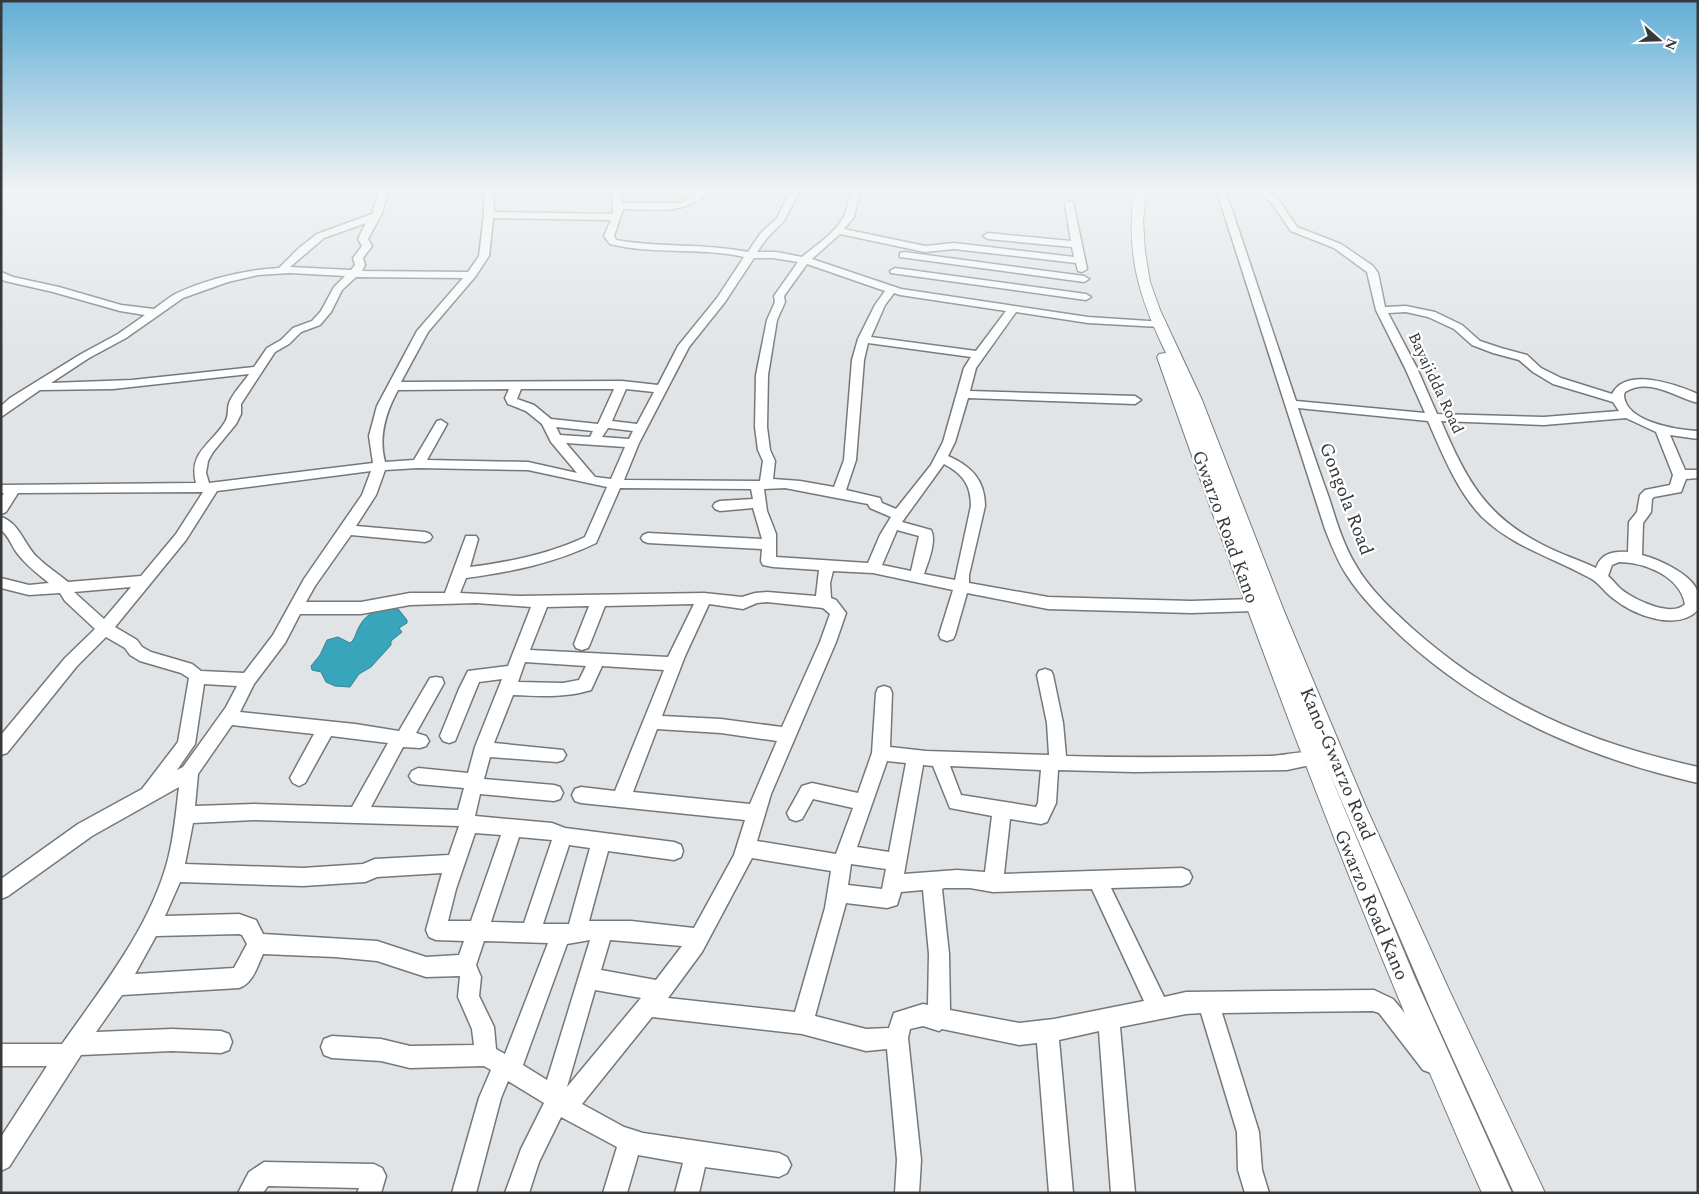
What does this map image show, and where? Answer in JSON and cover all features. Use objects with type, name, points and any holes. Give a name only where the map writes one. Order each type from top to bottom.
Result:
[{"type":"main road","points":[[1139,248],[1152,307],[1161,326]]},
{"type":"main road","name":"Gwarzo Road Kano","points":[[1161,326],[1163,353],[1289,700],[1313,758],[1336,822],[1444,1079],[1497,1193]]},
{"type":"main road","name":"Kano-Gwarzo Road","points":[[1161,326],[1185,377],[1242,531],[1357,812],[1476,1080],[1530,1193]]},
{"type":"street","points":[[281,271],[306,248]]},
{"type":"street","points":[[208,487],[198,472],[202,459],[231,423],[236,410],[235,404],[271,350],[286,342],[297,330],[312,325],[321,317],[338,289],[360,266],[358,258],[365,248]]},
{"type":"street","points":[[1,890],[85,830],[189,772],[203,756],[228,718],[248,680],[279,639],[309,583],[348,530],[369,495],[380,466],[376,452],[375,436],[378,420],[423,331],[471,275],[484,256],[485,248]]},
{"type":"street","points":[[660,248],[775,255],[804,262],[891,290],[1014,309],[1087,308]]},
{"type":"street","points":[[461,573],[502,568],[565,552],[586,544],[591,540],[640,428],[684,346],[716,307],[757,248]]},
{"type":"street","points":[[820,248],[804,262],[778,296],[780,302],[772,320],[762,375],[761,427],[764,450],[769,461],[762,484],[760,511],[769,534],[768,561],[783,564],[874,568],[1017,598],[1075,605],[1191,607],[1254,605]]},
{"type":"street","points":[[919,248],[937,248]]},
{"type":"street","points":[[968,248],[1080,261]]},
{"type":"street","points":[[1077,248],[1084,279],[1087,308]]},
{"type":"street","name":"Gongola Road","points":[[1239,248],[1324,508],[1342,552],[1365,589],[1429,653],[1500,702],[1580,742],[1666,769],[1698,775]]},
{"type":"street","name":"Bayajidda Road","points":[[1341,248],[1372,270],[1375,279],[1375,296],[1411,367],[1432,417],[1469,489],[1488,513],[1502,525],[1534,546],[1601,576],[1619,596],[1649,611],[1678,614],[1688,610],[1693,604],[1693,595],[1688,585],[1665,567],[1635,557],[1611,558],[1604,562],[1601,576]]},
{"type":"street","points":[[904,255],[1084,279]]},
{"type":"street","points":[[1,413],[14,401],[36,386],[122,336],[179,296],[245,274],[281,271],[415,276],[471,275]]},
{"type":"street","points":[[895,271],[1087,308],[1120,323],[1161,326]]},
{"type":"street","points":[[1,275],[9,279],[63,291],[106,305],[143,312],[157,312]]},
{"type":"street","points":[[838,494],[850,460],[858,360],[864,339],[880,305],[891,290]]},
{"type":"street","points":[[874,568],[892,519],[929,478],[949,442],[970,368],[1014,309]]},
{"type":"street","points":[[1381,310],[1406,309],[1431,314],[1458,327],[1476,343],[1497,351],[1523,357],[1537,370],[1557,381],[1617,399],[1629,414],[1661,429],[1686,435],[1698,435]]},
{"type":"street","points":[[864,339],[978,355]]},
{"type":"street","points":[[36,386],[100,386],[192,378],[237,370],[258,370]]},
{"type":"street","points":[[1617,399],[1618,392],[1622,387],[1642,383],[1671,387],[1698,399]]},
{"type":"street","points":[[517,385],[511,398],[512,401],[530,408],[547,422],[555,439],[591,481]]},
{"type":"street","points":[[394,386],[622,385],[661,390]]},
{"type":"street","points":[[594,440],[603,426],[622,385]]},
{"type":"street","points":[[963,394],[1135,400]]},
{"type":"street","points":[[1290,404],[1500,422],[1528,422],[1629,414]]},
{"type":"street","points":[[547,422],[570,426],[640,428]]},
{"type":"street","points":[[418,464],[441,424]]},
{"type":"street","points":[[1635,557],[1636,522],[1644,513],[1646,506],[1645,498],[1650,493],[1676,489],[1680,475],[1661,429]]},
{"type":"street","points":[[555,439],[633,443]]},
{"type":"street","points":[[941,458],[968,474],[975,483],[979,494],[962,576],[962,587],[947,635]]},
{"type":"street","points":[[1,509],[8,489],[208,487],[380,466],[418,464],[528,466],[591,481],[616,484],[762,484],[799,486],[875,501],[875,505],[892,519],[926,533],[924,550],[916,577]]},
{"type":"street","points":[[1680,475],[1698,474]]},
{"type":"street","points":[[1,748],[71,662],[105,629],[181,537],[208,487]]},
{"type":"street","points":[[720,506],[760,503]]},
{"type":"street","points":[[1,522],[13,532],[21,548],[31,560],[63,586],[70,597],[105,629],[131,644],[136,651],[146,657],[186,668],[197,677],[248,680]]},
{"type":"street","points":[[348,530],[425,537]]},
{"type":"street","points":[[648,538],[770,544]]},
{"type":"street","points":[[450,599],[461,573],[471,539]]},
{"type":"street","points":[[823,602],[823,583],[827,565]]},
{"type":"street","points":[[1,583],[29,590],[144,581]]},
{"type":"street","points":[[296,608],[361,608],[410,599],[476,598],[541,602],[704,598],[743,603],[754,598],[767,598],[823,602],[831,604],[838,613],[821,658],[762,794],[746,848],[726,892],[699,938],[654,999],[559,1101],[539,1138],[517,1193]]},
{"type":"street","points":[[621,799],[674,664],[704,598]]},
{"type":"street","points":[[582,644],[599,601]]},
{"type":"street","points":[[541,602],[484,749],[467,821],[438,917],[436,930],[530,934],[603,930],[699,938]]},
{"type":"street","points":[[521,656],[674,664]]},
{"type":"street","points":[[449,736],[474,676],[511,680],[563,690],[585,685],[598,660]]},
{"type":"street","points":[[938,759],[950,786],[953,799],[956,802],[1041,816],[1047,803],[1054,762],[1055,723],[1045,675]]},
{"type":"street","points":[[149,794],[186,744],[197,677]]},
{"type":"street","points":[[357,815],[407,740],[436,683]]},
{"type":"street","points":[[802,1023],[836,908],[844,859],[881,753],[884,693]]},
{"type":"street","points":[[228,718],[326,728],[407,740]]},
{"type":"street","points":[[652,722],[721,726],[787,735]]},
{"type":"street","points":[[299,778],[326,728]]},
{"type":"street","points":[[186,744],[203,756]]},
{"type":"street","points":[[484,749],[557,755]]},
{"type":"street","points":[[881,753],[938,759],[1134,764],[1287,763],[1313,758]]},
{"type":"street","points":[[838,893],[890,898],[916,757]]},
{"type":"street","points":[[1,1159],[71,1050],[116,985],[150,926],[178,858],[189,772]]},
{"type":"street","points":[[418,776],[554,793]]},
{"type":"street","points":[[796,813],[808,792],[812,791],[863,802]]},
{"type":"street","points":[[581,795],[756,813]]},
{"type":"street","points":[[993,882],[1002,811]]},
{"type":"street","points":[[185,814],[254,812],[467,821],[552,831],[563,836],[674,851]]},
{"type":"street","points":[[500,1063],[468,997],[471,976],[466,965],[514,827]]},
{"type":"street","points":[[530,934],[563,836]]},
{"type":"street","points":[[464,1193],[500,1063],[569,932],[601,841]]},
{"type":"street","points":[[746,848],[844,859],[898,862]]},
{"type":"street","points":[[173,873],[303,877],[365,873],[375,868],[454,863]]},
{"type":"street","points":[[894,884],[981,879],[993,882],[1182,877]]},
{"type":"street","points":[[1097,879],[1159,1009]]},
{"type":"street","points":[[932,882],[938,954],[939,1020]]},
{"type":"street","points":[[150,926],[239,924],[249,927],[257,944]]},
{"type":"street","points":[[559,1101],[588,978],[603,930]]},
{"type":"street","points":[[257,944],[335,947],[377,951],[426,967],[466,965]]},
{"type":"street","points":[[116,985],[239,978],[257,944]]},
{"type":"street","points":[[588,978],[654,999],[802,1023],[866,1040],[897,1038]]},
{"type":"street","points":[[907,1193],[909,1160],[897,1038],[902,1021],[923,1015],[939,1020],[1019,1034],[1109,1019],[1186,1003],[1374,1000],[1386,1006],[1444,1079]]},
{"type":"street","points":[[1208,1003],[1248,1132],[1250,1170],[1256,1193]]},
{"type":"street","points":[[1109,1019],[1123,1193]]},
{"type":"street","points":[[1047,1030],[1061,1193]]},
{"type":"street","points":[[1,1055],[172,1040],[220,1042]]},
{"type":"street","points":[[332,1047],[382,1050],[410,1057],[478,1056],[500,1063],[559,1101],[619,1137],[630,1141],[697,1154],[779,1165]]},
{"type":"street","points":[[615,1193],[630,1141]]},
{"type":"street","points":[[687,1193],[697,1154]]},
{"type":"street","points":[[250,1193],[257,1180],[264,1174],[374,1176],[369,1193]]},
{"type":"water","points":[[390,607],[399,610],[407,620],[407,623],[399,628],[402,632],[391,641],[391,645],[371,667],[359,674],[350,687],[335,686],[326,682],[321,672],[312,670],[311,666],[320,655],[327,640],[338,637],[350,643],[367,617]]}]
